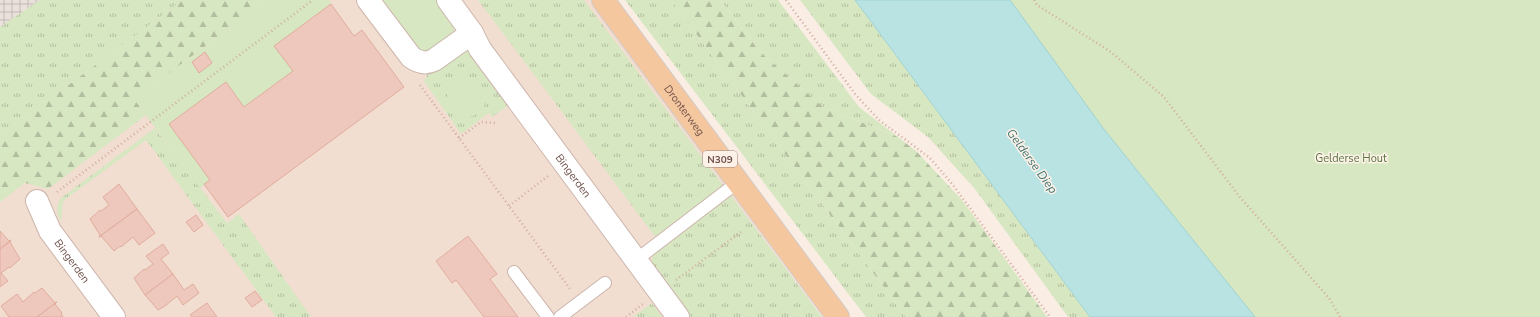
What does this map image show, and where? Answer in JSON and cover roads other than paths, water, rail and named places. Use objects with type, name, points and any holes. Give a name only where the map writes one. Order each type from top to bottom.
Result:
[{"type":"main road","name":"Dronterweg","points":[[603,0],[838,317]]},
{"type":"street","points":[[368,0],[411,57],[420,63],[434,60],[472,33]]},
{"type":"street","name":"Bingerden","points":[[448,0],[472,33],[480,49],[678,317]]},
{"type":"street","name":"Bingerden","points":[[37,201],[50,231],[114,317]]},
{"type":"lane","points":[[636,260],[738,182]]},
{"type":"lane","points":[[514,272],[548,317]]},
{"type":"lane","points":[[560,317],[605,282]]},
{"type":"water","name":"Gelderse Diep","points":[[855,0],[1010,0],[1103,128],[1255,317],[1090,317]]},
{"type":"park label","name":"Gelderse Hout","points":[[1351,158]]}]
